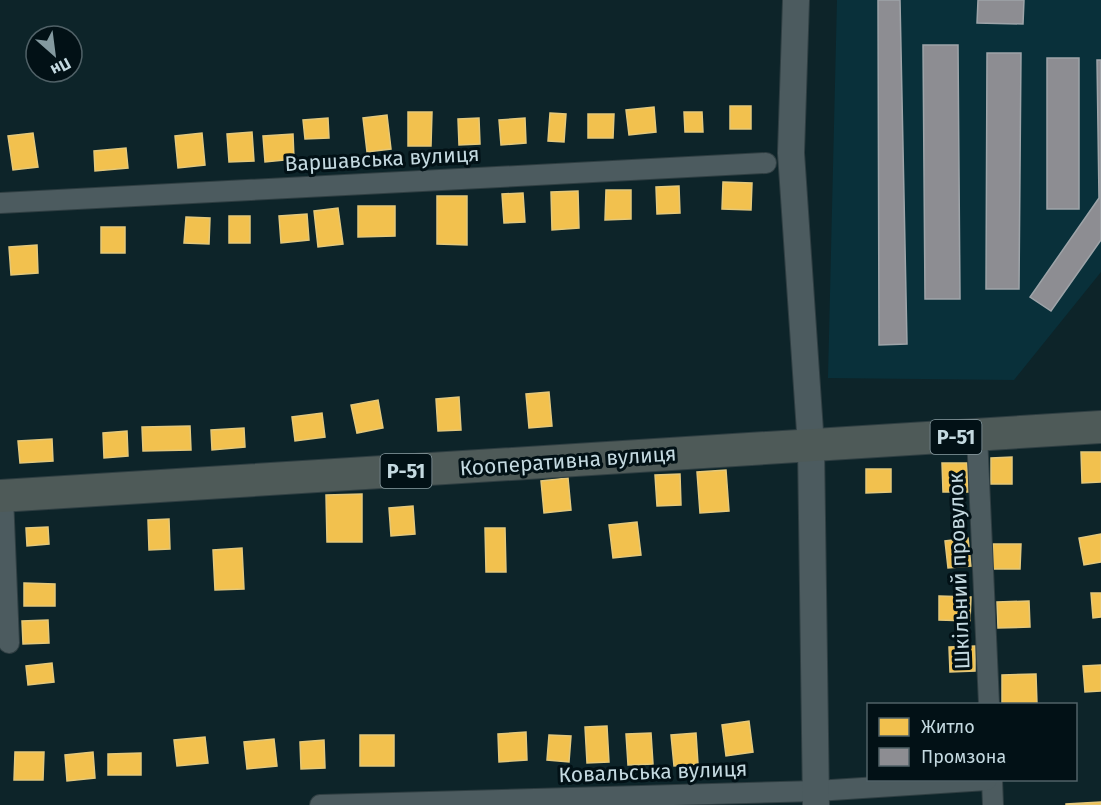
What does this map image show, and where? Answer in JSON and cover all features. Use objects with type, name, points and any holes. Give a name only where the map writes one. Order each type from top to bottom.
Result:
[{"type":"main road","name":"Кооперативна вулиця","points":[[2,496],[1101,427]]},
{"type":"street","points":[[796,0],[791,153],[812,446],[816,798]]},
{"type":"street","name":"Варшавська вулиця","points":[[0,203],[766,163]]},
{"type":"street","name":"Шкільний провулок","points":[[977,435],[989,703]]},
{"type":"street","points":[[2,496],[9,643]]},
{"type":"street","name":"Ковальська вулиця","points":[[320,805],[816,798],[978,781]]},
{"type":"street","points":[[992,781],[993,805]]},
{"type":"shaded area","points":[[837,0],[1101,0],[1101,272],[1014,380],[828,378]]},
{"type":"building: Житло","points":[[730,106],[751,106],[751,129],[730,129]]},
{"type":"building: Житло","points":[[654,107],[656,132],[629,135],[626,110]]},
{"type":"building: Житло","points":[[408,112],[432,112],[431,146],[408,146]]},
{"type":"building: Житло","points":[[684,112],[702,112],[703,132],[685,132]]},
{"type":"building: Житло","points":[[550,113],[566,114],[564,142],[548,141]]},
{"type":"building: Житло","points":[[588,114],[614,114],[613,138],[588,138]]},
{"type":"building: Житло","points":[[387,115],[391,149],[367,152],[363,118]]},
{"type":"building: Житло","points":[[328,118],[329,138],[305,139],[303,120]]},
{"type":"building: Житло","points":[[479,118],[480,144],[459,145],[458,119]]},
{"type":"building: Житло","points":[[525,118],[526,143],[501,145],[499,120]]},
{"type":"building: Житло","points":[[252,132],[254,161],[229,162],[227,134]]},
{"type":"building: Житло","points":[[33,133],[38,167],[13,170],[8,136]]},
{"type":"building: Житло","points":[[202,133],[205,165],[178,168],[175,136]]},
{"type":"building: Житло","points":[[293,134],[294,159],[265,162],[263,136]]},
{"type":"building: Житло","points":[[126,148],[128,168],[95,171],[94,151]]},
{"type":"building: Житло","points":[[723,182],[752,183],[751,210],[722,209]]},
{"type":"building: Житло","points":[[679,186],[680,213],[657,214],[656,187]]},
{"type":"building: Житло","points":[[606,190],[631,190],[631,219],[605,220]]},
{"type":"building: Житло","points":[[578,191],[579,228],[552,230],[551,192]]},
{"type":"building: Житло","points":[[523,193],[525,222],[504,223],[502,194]]},
{"type":"building: Житло","points":[[437,196],[467,196],[467,245],[437,244]]},
{"type":"building: Житло","points":[[358,206],[395,206],[395,236],[358,237]]},
{"type":"building: Житло","points":[[338,208],[343,244],[318,247],[314,211]]},
{"type":"building: Житло","points":[[307,214],[309,240],[281,243],[279,216]]},
{"type":"building: Житло","points":[[229,216],[250,216],[250,243],[229,243]]},
{"type":"building: Житло","points":[[186,217],[210,218],[209,244],[184,243]]},
{"type":"building: Житло","points":[[101,227],[125,227],[125,253],[101,253]]},
{"type":"building: Житло","points":[[37,245],[38,273],[11,275],[9,247]]},
{"type":"building: Житло","points":[[549,392],[552,426],[529,428],[526,394]]},
{"type":"building: Житло","points":[[459,397],[461,430],[438,431],[436,399]]},
{"type":"building: Житло","points":[[378,400],[383,428],[357,433],[351,405]]},
{"type":"building: Житло","points":[[322,413],[325,437],[295,441],[292,417]]},
{"type":"building: Житло","points":[[190,426],[191,450],[143,451],[142,427]]},
{"type":"building: Житло","points":[[244,428],[245,447],[212,450],[211,430]]},
{"type":"building: Житло","points":[[127,431],[128,456],[104,458],[103,433]]},
{"type":"building: Житло","points":[[52,439],[53,461],[20,463],[18,441]]},
{"type":"building: Житло","points":[[1081,452],[1101,452],[1101,482],[1082,483]]},
{"type":"building: Житло","points":[[1012,457],[1012,484],[991,484],[991,458]]},
{"type":"building: Житло","points":[[942,463],[967,463],[968,492],[943,492]]},
{"type":"building: Житло","points":[[866,469],[891,469],[891,492],[866,493]]},
{"type":"building: Житло","points":[[726,470],[729,511],[700,513],[697,472]]},
{"type":"building: Житло","points":[[680,474],[681,505],[657,506],[655,475]]},
{"type":"building: Житло","points":[[568,478],[571,510],[544,513],[541,481]]},
{"type":"building: Житло","points":[[362,494],[362,542],[327,542],[326,495]]},
{"type":"building: Житло","points":[[413,506],[415,534],[391,536],[389,508]]},
{"type":"building: Житло","points":[[169,519],[170,549],[149,550],[148,520]]},
{"type":"building: Житло","points":[[637,522],[641,555],[613,558],[609,525]]},
{"type":"building: Житло","points":[[48,527],[49,544],[27,546],[26,528]]},
{"type":"building: Житло","points":[[485,528],[505,528],[506,572],[486,572]]},
{"type":"building: Житло","points":[[1101,534],[1101,562],[1084,565],[1079,538]]},
{"type":"building: Житло","points":[[968,538],[971,566],[948,568],[945,541]]},
{"type":"building: Житло","points":[[993,544],[1021,544],[1020,569],[993,569]]},
{"type":"building: Житло","points":[[242,548],[244,589],[215,590],[213,550]]},
{"type":"building: Житло","points":[[24,583],[55,584],[55,606],[24,606]]},
{"type":"building: Житло","points":[[1091,593],[1101,593],[1101,617],[1093,618]]},
{"type":"building: Житло","points":[[939,596],[971,597],[970,621],[939,620]]},
{"type":"building: Житло","points":[[1029,601],[1030,627],[998,628],[997,602]]},
{"type":"building: Житло","points":[[48,620],[49,643],[23,644],[22,621]]},
{"type":"building: Житло","points":[[975,646],[975,671],[950,672],[949,647]]},
{"type":"building: Житло","points":[[52,663],[54,682],[28,685],[26,666]]},
{"type":"building: Житло","points":[[1101,665],[1101,691],[1085,692],[1083,666]]},
{"type":"building: Житло","points":[[1036,674],[1037,703],[1002,703],[1002,675]]},
{"type":"building: Житло","points":[[749,721],[753,752],[726,756],[722,725]]},
{"type":"building: Житло","points":[[607,726],[609,762],[587,763],[585,727]]},
{"type":"building: Житло","points":[[526,732],[527,760],[499,762],[498,734]]},
{"type":"building: Житло","points":[[651,733],[653,764],[628,765],[626,734]]},
{"type":"building: Житло","points":[[696,733],[698,764],[674,766],[671,735]]},
{"type":"building: Житло","points":[[360,735],[394,735],[394,766],[360,766]]},
{"type":"building: Житло","points":[[549,735],[571,736],[569,762],[547,760]]},
{"type":"building: Житло","points":[[205,737],[208,763],[177,766],[174,740]]},
{"type":"building: Житло","points":[[274,739],[277,766],[247,769],[244,742]]},
{"type":"building: Житло","points":[[324,740],[325,768],[301,769],[300,742]]},
{"type":"building: Житло","points":[[15,752],[44,752],[43,780],[14,780]]},
{"type":"building: Житло","points":[[93,752],[95,778],[67,781],[65,755]]},
{"type":"building: Житло","points":[[141,753],[141,775],[108,775],[108,754]]},
{"type":"building: Житло","points":[[1101,802],[1101,805],[1066,805],[1066,804]]},
{"type":"building: Промзона","points":[[878,0],[900,0],[907,344],[879,345]]},
{"type":"building: Промзона","points":[[978,0],[1024,0],[1023,24],[977,23]]},
{"type":"building: Промзона","points":[[923,45],[958,45],[960,299],[925,299]]},
{"type":"building: Промзона","points":[[987,53],[1021,53],[1019,289],[986,289]]},
{"type":"building: Промзона","points":[[1047,58],[1079,58],[1079,209],[1047,209]]},
{"type":"building: Промзона","points":[[1097,60],[1101,60],[1101,240],[1051,311],[1030,297],[1099,198]]}]
